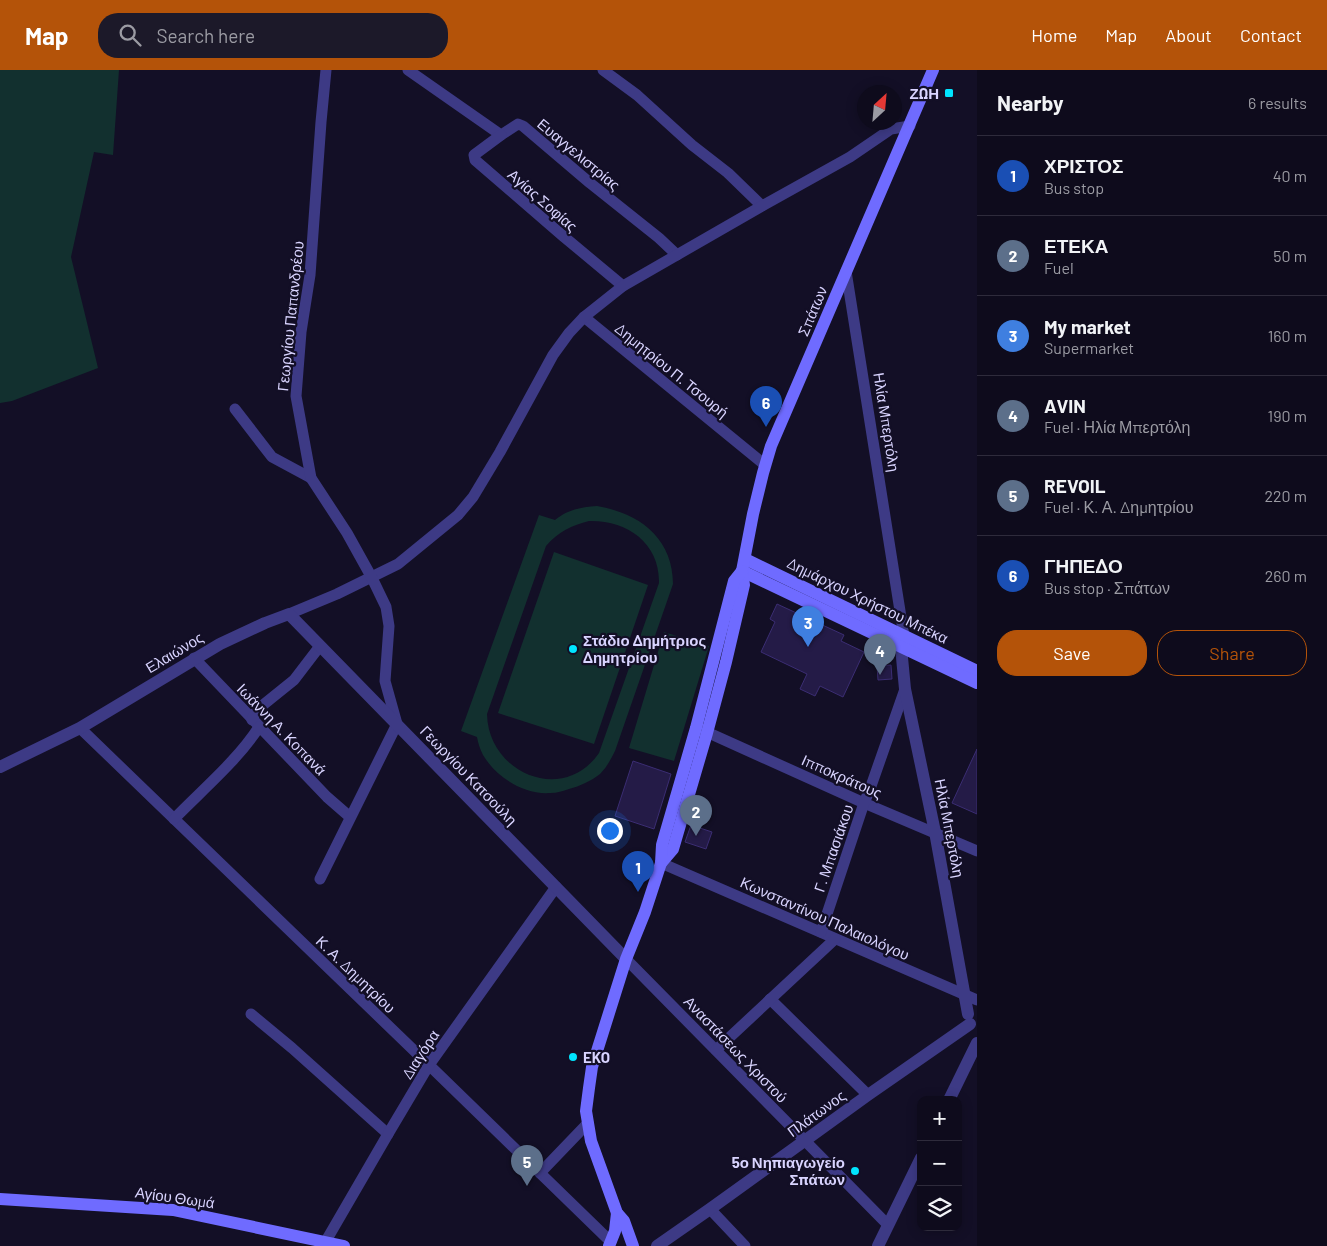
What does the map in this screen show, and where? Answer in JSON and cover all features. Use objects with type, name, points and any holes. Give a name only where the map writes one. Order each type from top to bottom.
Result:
[{"type":"main road","name":"Σπάτων","points":[[630,1245],[624,1221],[616,1218],[591,1141],[586,1111],[592,1066],[626,958],[645,912],[661,863],[673,849],[702,730],[744,585],[743,565],[771,446],[933,70]]},
{"type":"main road","name":"Δημάρχου Χρήστου Μπέκα","points":[[743,565],[902,642],[977,683]]},
{"type":"main road","name":"Δημάρχου Χρήστου Μπέκα","points":[[902,642],[977,671]]},
{"type":"main road","name":"Αγίου Θωμά","points":[[0,1199],[173,1210],[325,1244],[344,1246]]},
{"type":"main road","points":[[610,1244],[615,1231],[616,1218]]},
{"type":"street","name":"Γεωργίου Παπανδρέου","points":[[326,70],[320,122],[310,275],[301,332],[296,396],[311,478],[347,534],[386,607],[389,626],[385,680],[397,724]]},
{"type":"street","points":[[408,70],[501,135]]},
{"type":"street","points":[[603,70],[637,96],[692,145],[728,173],[762,206]]},
{"type":"street","name":"Ευαγγελιστρίας","points":[[501,135],[518,124],[523,126],[590,184],[678,255]]},
{"type":"street","name":"Ελαιώνος","points":[[0,767],[80,728],[220,644],[372,578],[398,564],[447,524],[473,497],[553,355],[569,333],[584,317],[623,286],[850,157],[891,129],[910,126]]},
{"type":"street","name":"Αγίας Σοφίας","points":[[501,135],[474,155],[475,160],[623,286]]},
{"type":"street","name":"Ηλία Μπερτόλη","points":[[846,271],[902,642],[904,689],[935,832],[964,994],[972,1022]]},
{"type":"street","name":"Δημητρίου Π. Τσουρή","points":[[584,317],[765,465]]},
{"type":"street","points":[[235,409],[272,457],[311,478]]},
{"type":"street","name":"Γεωργίου Κατσούλη","points":[[289,614],[626,958]]},
{"type":"street","points":[[174,819],[251,739],[256,723],[255,713],[294,680],[320,646]]},
{"type":"street","name":"Ιωάννη Α. Κοπανά","points":[[194,658],[327,798],[350,818]]},
{"type":"street","name":"Γ. Μπασιάκου","points":[[821,932],[904,689]]},
{"type":"street","points":[[320,879],[397,724]]},
{"type":"street","name":"Κ. Α. Δημητρίου","points":[[80,728],[430,1065],[610,1244]]},
{"type":"street","name":"Ιπποκράτους","points":[[702,730],[864,803],[977,851]]},
{"type":"street","name":"Κωνσταντίνου Παλαιολόγου","points":[[661,863],[977,1001]]},
{"type":"street","name":"Διαγόρα","points":[[325,1244],[430,1065],[556,887]]},
{"type":"street","points":[[716,1050],[835,939]]},
{"type":"street","name":"Αναστάσεως Χριστού","points":[[626,958],[888,1225]]},
{"type":"street","points":[[770,999],[868,1095]]},
{"type":"street","name":"Πλάτωνος","points":[[657,1246],[972,1022],[970,1007],[977,1001]]},
{"type":"street","points":[[251,1014],[388,1134]]},
{"type":"street","points":[[951,1096],[977,1043]]},
{"type":"street","points":[[540,1173],[588,1123]]},
{"type":"street","points":[[878,1246],[917,1166]]},
{"type":"street","points":[[710,1209],[746,1246]]},
{"type":"green space","points":[[0,70],[119,70],[113,155],[94,152],[71,257],[98,368],[12,401],[0,403]]},
{"type":"green space","points":[[597,506],[627,515],[651,530],[667,553],[673,584],[615,751],[607,766],[597,777],[573,788],[553,793],[530,791],[503,777],[483,755],[477,737],[461,731],[539,515],[555,520],[569,511]],"holes":[[[589,521],[616,525],[639,537],[654,556],[658,569],[659,583],[599,753],[584,769],[566,777],[548,779],[530,775],[513,766],[500,752],[491,735],[487,714],[546,546],[560,533],[571,527]]]},
{"type":"green space","name":"Στάδιο Δημήτριος Δημητρίου","points":[[554,552],[648,585],[594,744],[498,713]]},
{"type":"green space","points":[[664,632],[709,646],[674,761],[629,748]]},
{"type":"building","points":[[777,604],[844,635],[841,641],[864,652],[843,697],[820,686],[815,696],[800,689],[807,674],[761,652],[775,622],[770,619]]},
{"type":"building","points":[[891,665],[892,679],[878,680],[877,666]]},
{"type":"building","points":[[977,749],[977,814],[952,803]]},
{"type":"building","points":[[633,761],[671,774],[654,829],[615,816]]},
{"type":"building","points":[[691,825],[712,832],[706,849],[685,842]]},
{"type":"place","name":"ΖΩΗ","points":[[949,93]]},
{"type":"place","name":"ΓΗΠΕΔΟ","points":[[766,427]]},
{"type":"place","name":"My market","points":[[808,647]]},
{"type":"place","name":"Στάδιο Δημήτριος Δημητρίου","points":[[573,649]]},
{"type":"place","name":"AVIN","points":[[880,675]]},
{"type":"place","name":"ΕΤΕΚΑ","points":[[696,836]]},
{"type":"place","name":"ΧΡΙΣΤΟΣ","points":[[638,892]]},
{"type":"place","name":"EKO","points":[[573,1057]]},
{"type":"place","name":"5ο Νηπιαγωγείο Σπάτων","points":[[855,1171]]},
{"type":"place","name":"REVOIL","points":[[527,1186]]}]
